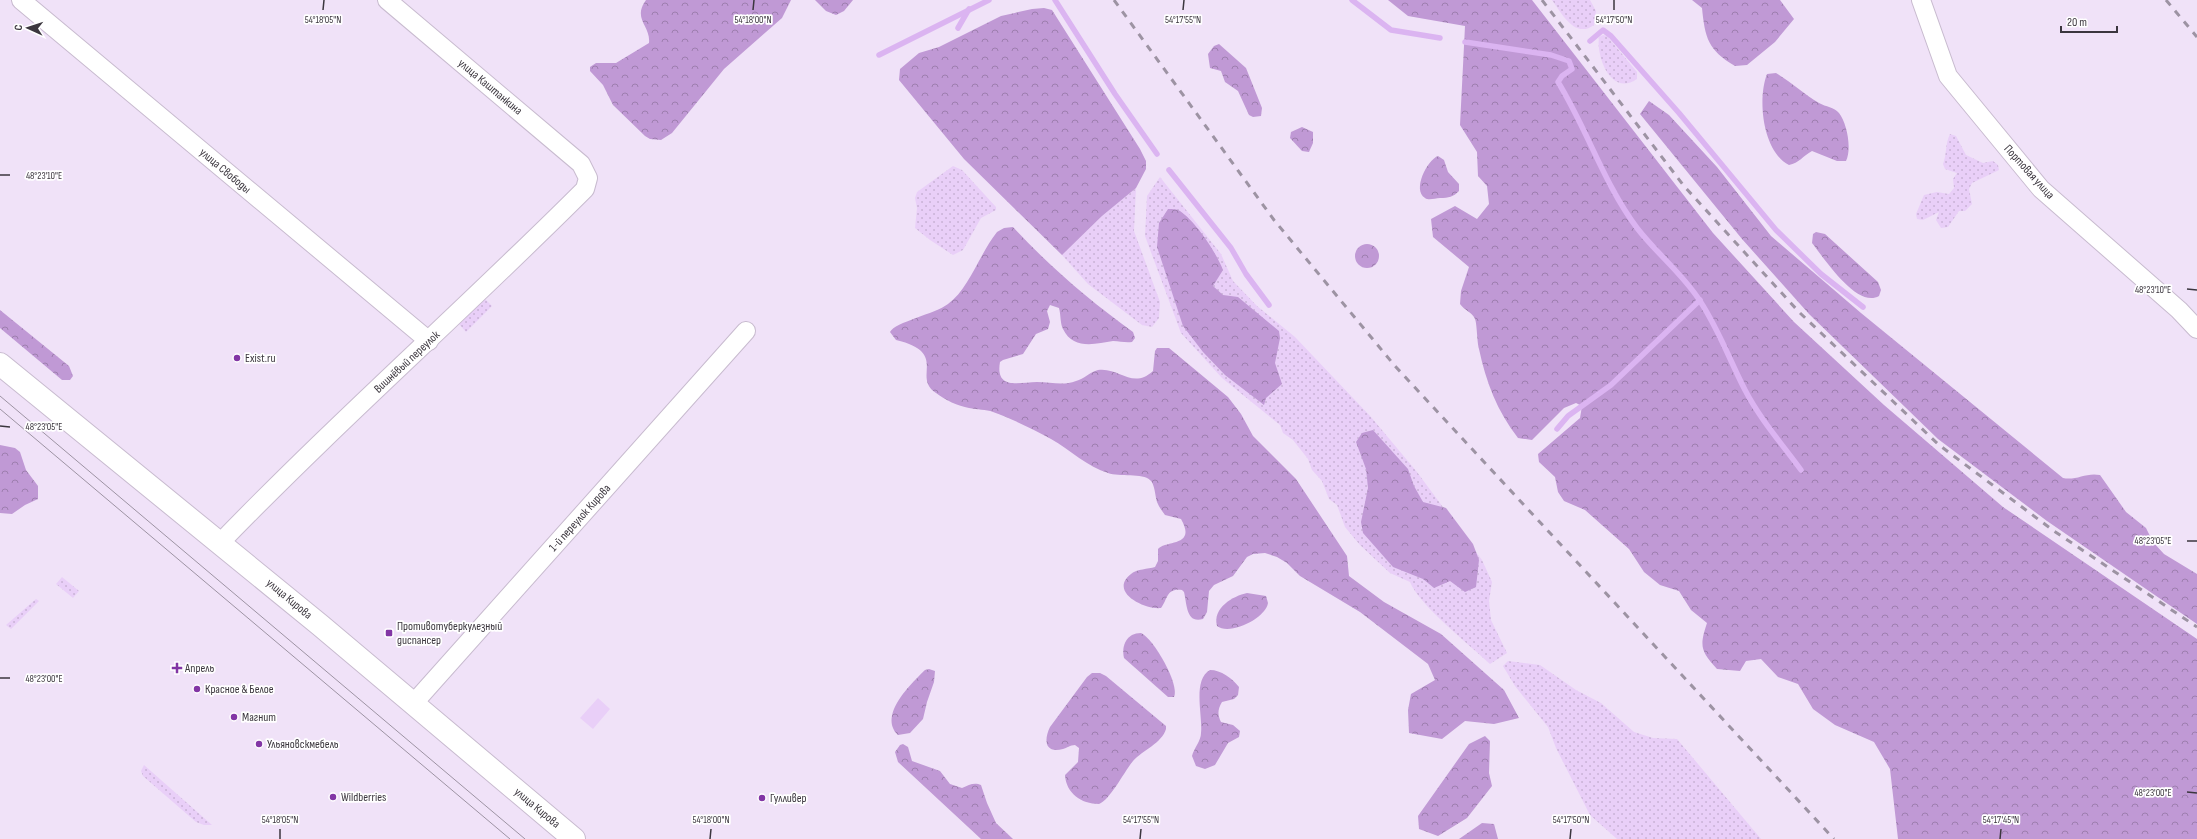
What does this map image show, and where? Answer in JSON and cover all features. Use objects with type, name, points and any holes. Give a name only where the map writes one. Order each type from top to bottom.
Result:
[{"type":"main road","name":"улица Кирова","points":[[0,364],[220,543],[574,839]]},
{"type":"street","name":"улица Свободы","points":[[22,0],[429,341]]},
{"type":"street","name":"улица Каштанкина","points":[[387,0],[581,164],[588,178]]},
{"type":"street","name":"Портовая улица","points":[[1921,0],[1948,76],[2040,189],[2179,310],[2197,329]]},
{"type":"street","name":"Вишнёвый переулок","points":[[220,543],[271,490],[429,341],[585,189],[588,178]]},
{"type":"street","name":"1-й переулок Кирова","points":[[413,704],[746,331]]},
{"type":"shaded area","points":[[1552,0],[1590,0],[1596,11],[1594,25],[1587,29],[1575,27],[1565,18]]},
{"type":"shaded area","points":[[1603,35],[1607,36],[1637,72],[1637,79],[1628,83],[1620,83],[1613,79],[1607,72],[1600,55],[1599,37]]},
{"type":"shaded area","points":[[1950,134],[1956,136],[1966,155],[1983,163],[1993,161],[1998,165],[1999,170],[1972,183],[1969,189],[1972,204],[1965,211],[1959,211],[1948,227],[1941,228],[1936,220],[1939,212],[1923,220],[1917,219],[1916,214],[1924,195],[1937,192],[1949,194],[1954,188],[1953,179],[1957,173],[1945,169],[1943,164]]},
{"type":"shaded area","points":[[953,166],[962,170],[996,207],[996,210],[981,218],[963,250],[953,255],[915,228],[917,208],[915,198],[917,192]]},
{"type":"shaded area","points":[[1160,177],[1221,254],[1233,281],[1257,306],[1295,337],[1371,417],[1417,472],[1482,560],[1492,582],[1489,601],[1491,620],[1507,653],[1490,664],[1423,602],[1410,582],[1390,573],[1360,545],[1345,527],[1337,505],[1329,499],[1322,481],[1312,470],[1308,459],[1293,440],[1283,433],[1280,425],[1222,378],[1181,333],[1145,236],[1147,196]]},
{"type":"shaded area","points":[[1136,188],[1134,231],[1160,302],[1159,318],[1152,327],[1142,325],[1088,284],[1062,255],[1102,216]]},
{"type":"shaded area","points":[[485,299],[492,306],[466,332],[459,324]]},
{"type":"shaded area","points":[[62,577],[79,591],[73,598],[56,584]]},
{"type":"shaded area","points":[[36,599],[39,601],[11,629],[6,625]]},
{"type":"shaded area","points":[[1508,661],[1540,665],[1576,690],[1601,703],[1634,732],[1653,738],[1677,739],[1761,839],[1617,839],[1590,815],[1556,748],[1548,727],[1515,686],[1503,666]]},
{"type":"shaded area","points":[[598,698],[610,709],[593,729],[580,718]]},
{"type":"shaded area","points":[[144,765],[212,825],[204,825],[196,822],[143,776],[141,771]]},
{"type":"green space","points":[[646,0],[791,0],[782,18],[724,69],[672,133],[661,140],[650,139],[645,136],[613,105],[603,85],[590,71],[590,67],[596,63],[616,63],[649,43],[649,37],[641,17],[642,7]]},
{"type":"green space","points":[[815,0],[853,0],[844,11],[836,15],[826,11]]},
{"type":"green space","points":[[1388,0],[1532,0],[1713,233],[1794,322],[1884,405],[2003,507],[2197,639],[2197,839],[1898,839],[1890,769],[1874,742],[1835,725],[1813,709],[1798,684],[1778,677],[1761,659],[1746,661],[1740,671],[1717,669],[1708,658],[1703,648],[1702,643],[1707,623],[1691,610],[1679,591],[1660,585],[1644,572],[1629,549],[1585,510],[1564,501],[1558,492],[1555,477],[1539,462],[1538,454],[1580,418],[1582,406],[1576,403],[1564,408],[1532,440],[1518,438],[1498,407],[1489,385],[1478,346],[1475,319],[1460,304],[1461,291],[1469,267],[1433,237],[1431,219],[1455,206],[1477,219],[1489,204],[1487,186],[1478,176],[1477,152],[1460,125],[1465,26],[1408,16]]},
{"type":"green space","points":[[1692,0],[1780,0],[1794,19],[1775,42],[1747,65],[1735,66],[1713,49],[1707,35],[1702,8]]},
{"type":"green space","points":[[1044,8],[1052,10],[1140,149],[1146,161],[1146,169],[1136,188],[1102,216],[1062,255],[964,159],[899,80],[900,69],[919,53],[939,47],[1001,16],[1032,9]]},
{"type":"green space","points":[[1219,44],[1246,68],[1262,108],[1261,116],[1253,117],[1249,115],[1238,91],[1225,82],[1221,71],[1210,68],[1208,54],[1214,46]]},
{"type":"green space","points":[[1776,73],[1813,99],[1835,109],[1839,113],[1842,117],[1848,136],[1849,150],[1846,161],[1837,161],[1812,151],[1798,161],[1789,165],[1780,158],[1773,149],[1768,137],[1764,124],[1763,111],[1764,85],[1767,74]]},
{"type":"green space","points":[[1649,101],[1669,115],[1717,167],[1771,236],[1861,313],[2063,478],[2068,479],[2095,474],[2100,475],[2126,512],[2146,528],[2153,542],[2164,554],[2197,574],[2197,624],[2047,521],[1938,439],[1809,314],[1742,239],[1640,114]]},
{"type":"green space","points":[[1302,127],[1313,132],[1313,143],[1309,152],[1302,151],[1290,138],[1291,132]]},
{"type":"green space","points":[[1438,156],[1444,160],[1448,172],[1459,184],[1459,191],[1453,196],[1427,199],[1421,194],[1420,182],[1430,163]]},
{"type":"green space","points":[[1168,209],[1179,210],[1186,216],[1199,230],[1216,255],[1223,270],[1213,286],[1223,295],[1238,297],[1279,331],[1280,338],[1275,363],[1282,384],[1266,398],[1264,405],[1225,375],[1203,352],[1183,326],[1157,247],[1159,223]]},
{"type":"green space","points":[[1013,227],[1041,256],[1070,282],[1133,332],[1135,338],[1132,342],[1113,341],[1092,344],[1078,343],[1067,336],[1063,329],[1059,308],[1050,305],[1047,311],[1050,322],[1048,329],[1036,334],[1023,354],[1000,362],[999,371],[1001,377],[1005,381],[1010,383],[1066,383],[1079,380],[1098,370],[1106,370],[1132,378],[1139,378],[1146,376],[1153,371],[1155,351],[1157,348],[1169,348],[1228,397],[1241,414],[1253,436],[1296,479],[1347,556],[1349,576],[1384,602],[1441,634],[1504,690],[1519,718],[1494,724],[1465,721],[1442,739],[1409,733],[1408,710],[1411,694],[1435,680],[1428,664],[1360,612],[1300,576],[1287,563],[1277,557],[1265,553],[1253,554],[1247,557],[1233,576],[1214,585],[1209,591],[1207,612],[1203,619],[1197,620],[1190,616],[1184,592],[1182,590],[1170,592],[1161,608],[1146,606],[1131,598],[1126,593],[1124,587],[1125,581],[1133,572],[1155,567],[1158,561],[1158,549],[1162,546],[1178,541],[1183,538],[1185,534],[1185,528],[1181,519],[1165,515],[1161,509],[1157,502],[1152,482],[1147,478],[1108,473],[1093,467],[1051,439],[1022,424],[990,411],[972,409],[943,398],[929,387],[927,380],[926,358],[922,352],[912,345],[896,340],[890,332],[893,328],[907,321],[942,308],[948,304],[962,289],[997,232],[1004,228]]},
{"type":"green space","points":[[1816,232],[1825,234],[1878,282],[1881,290],[1879,296],[1870,298],[1861,295],[1851,289],[1842,280],[1812,243],[1813,234]]},
{"type":"green space","points":[[1367,244],[1376,247],[1379,256],[1376,265],[1367,268],[1358,265],[1355,256],[1358,247]]},
{"type":"green space","points":[[0,310],[69,366],[73,376],[70,380],[62,380],[0,328]]},
{"type":"green space","points":[[1373,430],[1408,469],[1414,486],[1423,502],[1446,508],[1473,544],[1479,560],[1476,587],[1465,592],[1450,581],[1434,588],[1423,579],[1393,567],[1363,533],[1361,522],[1368,488],[1366,469],[1356,442],[1362,433]]},
{"type":"green space","points":[[0,445],[15,448],[20,452],[26,470],[38,486],[38,499],[25,505],[12,514],[0,513]]},
{"type":"green space","points":[[1247,593],[1266,596],[1268,603],[1266,609],[1247,624],[1230,629],[1217,626],[1216,620],[1221,608],[1230,600]]},
{"type":"green space","points":[[1141,633],[1152,644],[1165,663],[1173,683],[1175,691],[1174,697],[1168,697],[1124,658],[1123,649],[1126,641],[1132,635]]},
{"type":"green space","points":[[929,669],[935,671],[934,682],[923,719],[910,733],[898,735],[893,727],[892,718],[894,709],[905,691],[912,683],[925,670]]},
{"type":"green space","points":[[1210,670],[1218,671],[1226,675],[1239,687],[1238,695],[1234,699],[1222,702],[1219,709],[1219,714],[1221,722],[1233,725],[1240,731],[1239,737],[1228,743],[1215,765],[1205,769],[1196,766],[1192,756],[1201,736],[1201,682]]},
{"type":"green space","points":[[1092,673],[1100,673],[1106,676],[1166,726],[1164,734],[1161,738],[1133,761],[1112,792],[1099,804],[1081,800],[1071,792],[1068,787],[1065,775],[1078,762],[1079,748],[1072,745],[1063,749],[1052,749],[1046,741],[1050,727],[1087,677]]},
{"type":"green space","points":[[1485,736],[1490,741],[1489,773],[1492,786],[1467,818],[1438,836],[1419,829],[1418,816],[1469,744]]},
{"type":"green space","points":[[903,744],[908,747],[912,761],[940,771],[950,784],[962,788],[974,784],[981,785],[996,823],[1013,839],[981,839],[898,762],[895,752],[900,745]]},
{"type":"green space","points":[[1482,823],[1494,824],[1498,839],[1459,839]]},
{"type":"waterway","points":[[879,55],[989,0]]},
{"type":"waterway","points":[[1055,0],[1115,94],[1157,154]]},
{"type":"waterway","points":[[1352,0],[1391,30],[1440,38]]},
{"type":"waterway","points":[[958,28],[969,9]]},
{"type":"waterway","points":[[1590,41],[1603,30],[1611,36],[1679,113],[1776,230],[1821,274],[1863,307]]},
{"type":"waterway","points":[[1465,42],[1551,55],[1569,61],[1572,69],[1562,76],[1558,82],[1625,211],[1637,228],[1686,282],[1700,301],[1713,323],[1751,401],[1764,421],[1801,470]]},
{"type":"waterway","points":[[1169,170],[1231,248],[1246,274],[1269,305]]},
{"type":"waterway","points":[[1557,429],[1568,416],[1611,385],[1700,300]]},
{"type":"tram line","points":[[0,396],[525,839]]},
{"type":"tram line","points":[[0,409],[510,839]]},
{"type":"railway","points":[[1114,0],[1274,220],[1395,366],[1834,839]]},
{"type":"railway","points":[[1542,0],[1684,186],[1799,312],[1939,445],[2054,531],[2197,627]]},
{"type":"railway","points":[[2166,0],[2197,37]]},
{"type":"place","name":"Exist.ru","points":[[237,358]]},
{"type":"place","name":"Противотуберкулезный диспансер","points":[[389,633]]},
{"type":"place","name":"Апрель","points":[[177,668]]},
{"type":"place","name":"Красное & Белое","points":[[197,689]]},
{"type":"place","name":"Магнит","points":[[234,717]]},
{"type":"place","name":"Ульяновскмебель","points":[[259,744]]},
{"type":"place","name":"Wildberries","points":[[333,797]]},
{"type":"place","name":"Гулливер","points":[[762,798]]}]
